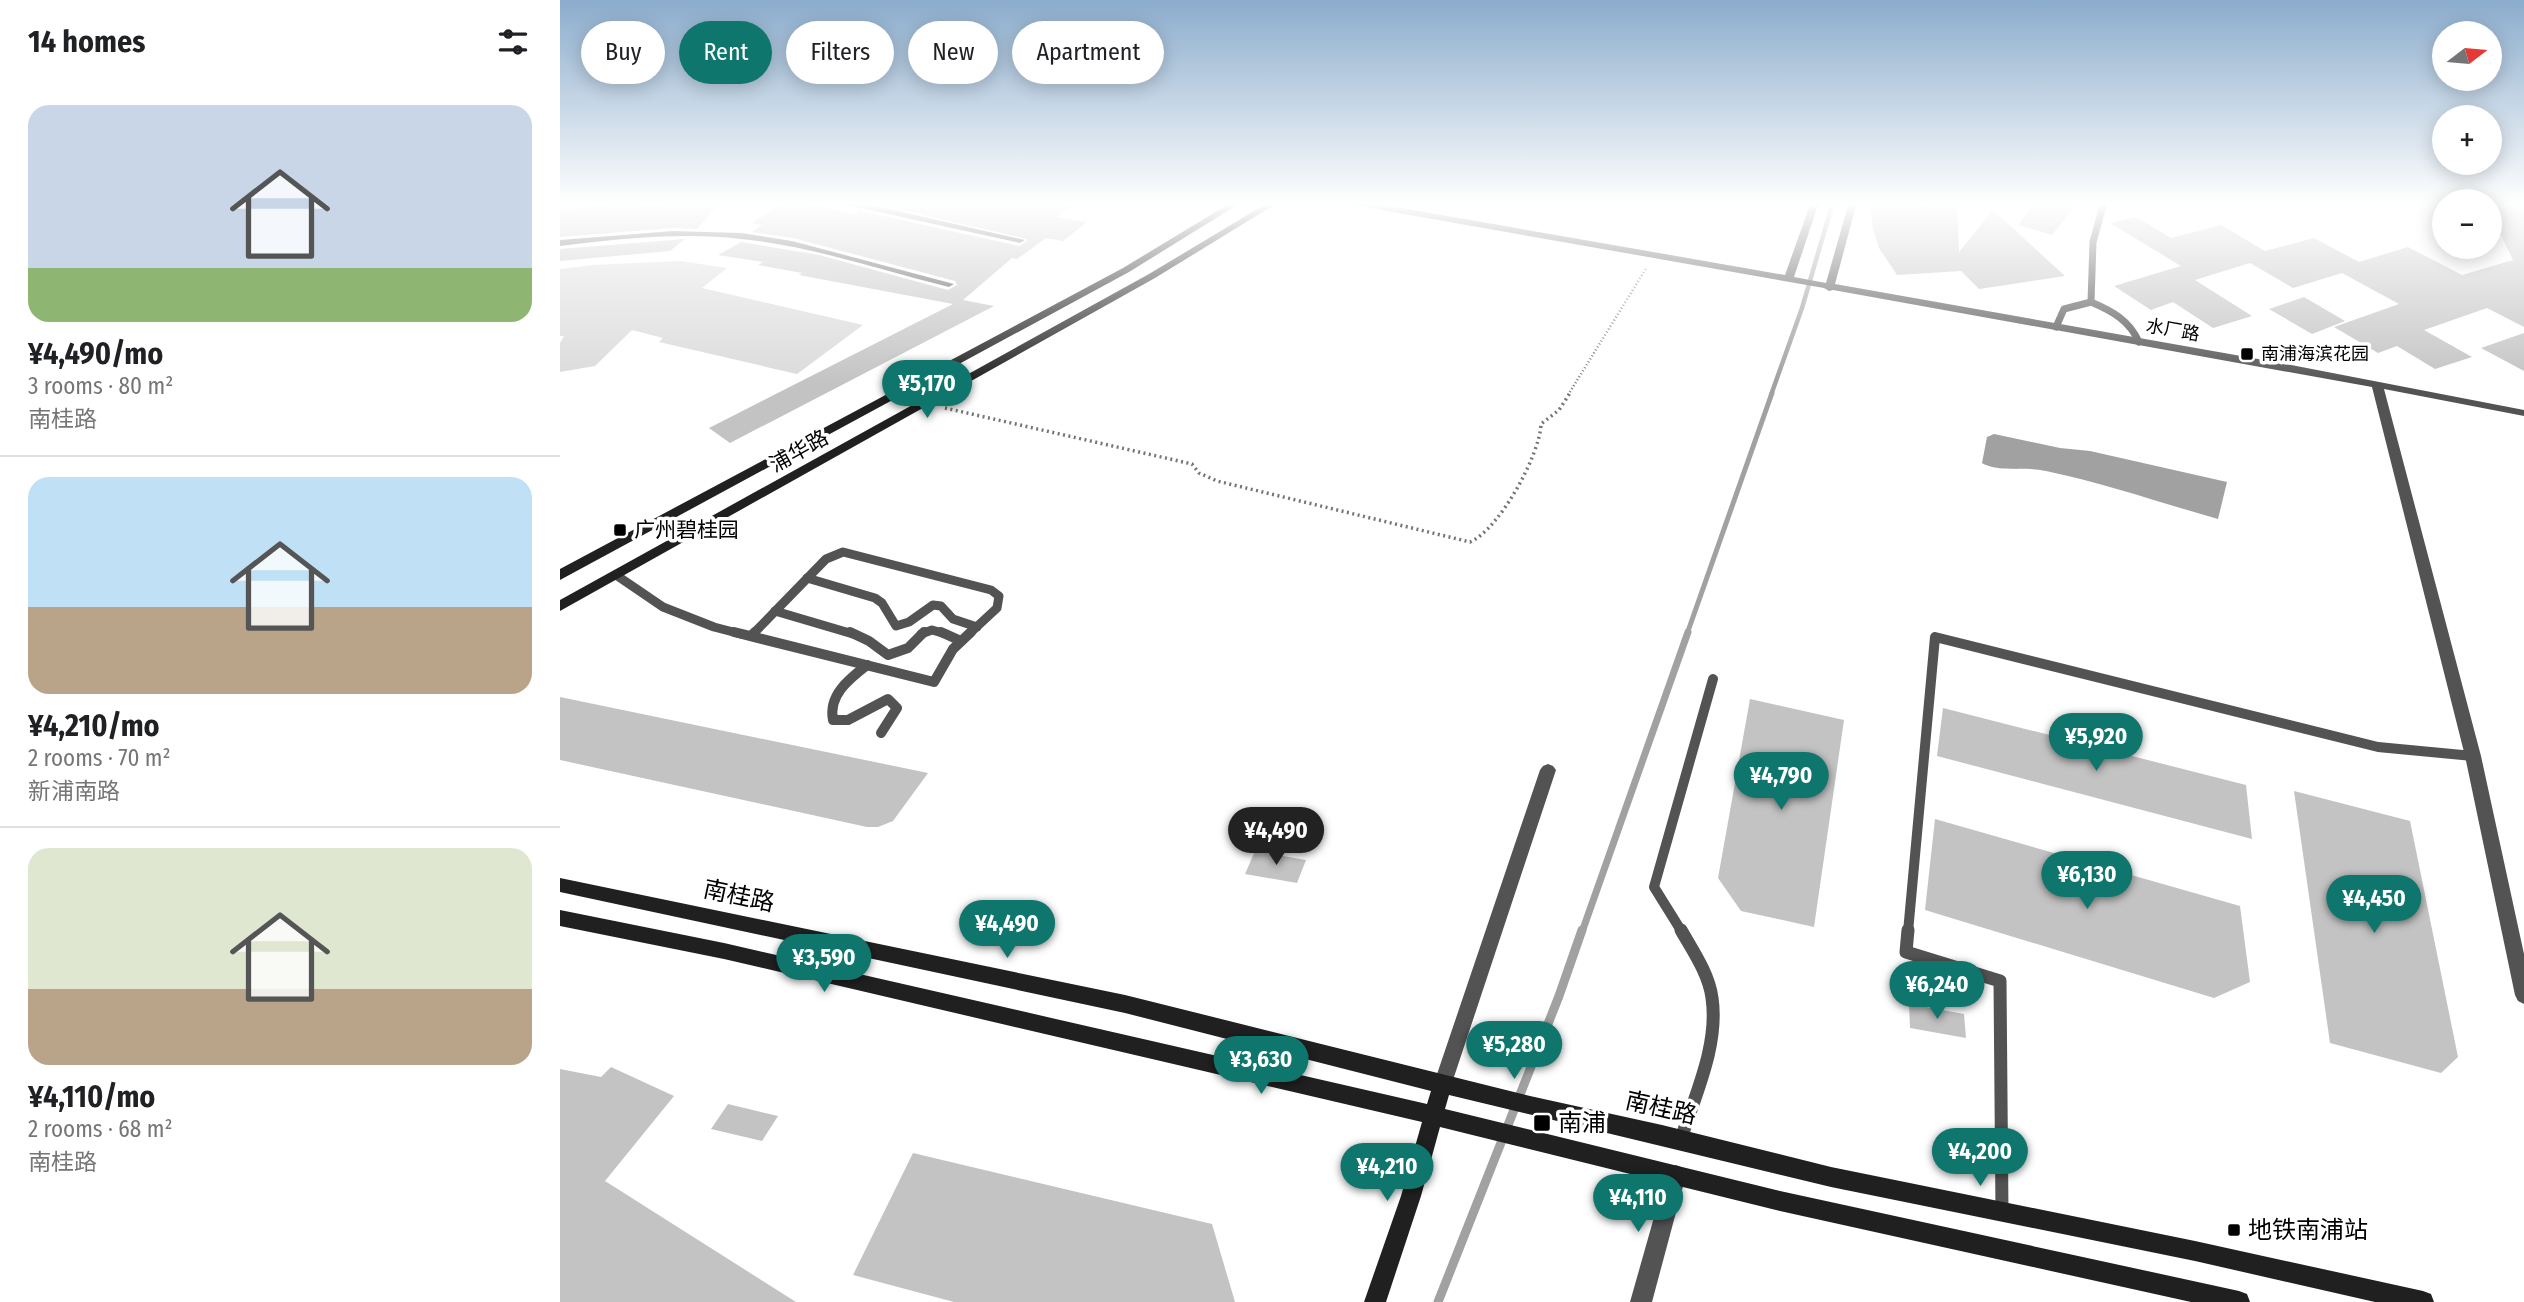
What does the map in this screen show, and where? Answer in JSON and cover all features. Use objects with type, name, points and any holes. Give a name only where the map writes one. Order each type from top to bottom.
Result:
[{"type":"main road","name":"浦华路","points":[[560,575],[1138,263]]},
{"type":"main road","name":"浦华路","points":[[560,606],[1174,263]]},
{"type":"main road","name":"南桂路","points":[[560,885],[1125,1004],[1489,1096],[1681,1139],[1831,1177],[2195,1251],[2423,1302]]},
{"type":"main road","points":[[560,918],[737,954],[1436,1116],[1780,1201],[2239,1302]]},
{"type":"main road","points":[[1375,1302],[1436,1116],[1443,1083]]},
{"type":"street","points":[[865,263],[949,284]]},
{"type":"street","points":[[1691,263],[1792,281],[1797,263]]},
{"type":"street","points":[[1829,288],[1836,263]]},
{"type":"street","name":"水厂路","points":[[1792,281],[2139,341],[2524,413]]},
{"type":"street","points":[[2376,385],[2473,756],[2524,995]]},
{"type":"street","points":[[1443,1083],[1548,770]]},
{"type":"street","points":[[1640,1302],[1676,1175]]},
{"type":"lane","points":[[2091,302],[2092,263]]},
{"type":"lane","points":[[2056,327],[2064,309],[2091,302],[2125,320],[2133,327],[2139,341]]},
{"type":"lane","points":[[616,575],[663,607],[714,627],[934,681],[945,667],[950,654],[999,604],[999,596],[991,590],[849,553],[830,556],[751,636]]},
{"type":"lane","points":[[807,578],[875,598],[896,626],[906,625],[926,607],[937,604],[951,617],[977,627]]},
{"type":"lane","points":[[775,611],[845,630],[888,655],[908,648],[914,637],[925,630],[935,629],[961,641]]},
{"type":"lane","points":[[2002,1213],[2000,981],[1906,952],[1935,636],[2378,747],[2473,756]]},
{"type":"lane","points":[[867,665],[838,692],[830,712],[833,720],[848,720],[870,704],[888,699],[897,708],[881,733]]},
{"type":"lane","points":[[1681,1139],[1714,1024],[1712,995],[1701,968],[1654,887],[1713,679]]},
{"type":"path","points":[[925,403],[1192,464],[1199,473],[1217,481],[1470,542],[1480,538],[1487,530],[1533,460],[1542,433],[1541,424],[1559,410],[1649,263]]},
{"type":"shaded area","points":[[692,263],[727,268],[702,288],[863,325],[797,374],[659,342],[663,338],[632,330],[595,366],[560,372],[560,343],[564,336],[560,336],[560,269],[594,265]]},
{"type":"shaded area","points":[[1994,434],[2060,448],[2090,451],[2227,482],[2218,519],[2068,476],[2038,470],[1989,466],[1982,463],[1987,437]]},
{"type":"building","points":[[762,263],[848,263],[948,290],[957,285],[955,281],[886,263],[1006,263],[963,300],[994,306],[730,443],[709,428],[953,304],[758,265]]},
{"type":"building","points":[[1889,263],[2051,263],[2065,276],[1979,289],[1961,271],[1897,275]]},
{"type":"building","points":[[2176,263],[2438,263],[2462,275],[2504,263],[2524,263],[2524,327],[2487,308],[2424,330],[2472,357],[2435,369],[2397,346],[2378,353],[2334,327],[2399,304],[2342,273],[2293,288],[2250,263],[2195,280],[2252,316],[2213,328],[2173,302],[2151,310],[2114,286],[2181,266]]},
{"type":"building","points":[[2304,297],[2345,321],[2312,334],[2269,309]]},
{"type":"building","points":[[2524,333],[2524,371],[2481,348]]},
{"type":"building","points":[[560,697],[928,773],[893,821],[878,827],[867,827],[560,760]]},
{"type":"building","points":[[1750,699],[1844,720],[1814,927],[1741,911],[1718,878]]},
{"type":"building","points":[[1943,708],[2246,785],[2252,839],[1937,756]]},
{"type":"building","points":[[2294,791],[2410,821],[2458,1057],[2441,1073],[2330,1043]]},
{"type":"building","points":[[1935,819],[2240,906],[2250,982],[2214,998],[1925,910]]},
{"type":"building","points":[[1255,851],[1306,860],[1297,883],[1245,874]]},
{"type":"building","points":[[1909,1004],[1964,1014],[1966,1038],[1910,1028]]},
{"type":"building","points":[[611,1067],[674,1096],[605,1181],[796,1302],[560,1302],[560,1069],[601,1077]]},
{"type":"building","points":[[728,1104],[778,1116],[762,1141],[711,1129]]},
{"type":"building","points":[[913,1153],[1212,1224],[1235,1302],[954,1302],[853,1275]]},
{"type":"waterway","points":[[1771,395],[1815,263]]},
{"type":"waterway","points":[[1687,634],[1772,393]]},
{"type":"waterway","points":[[1582,932],[1688,632]]},
{"type":"waterway","points":[[1438,1302],[1559,996],[1582,930]]},
{"type":"place","name":"南浦海滨花园","points":[[2247,354]]},
{"type":"place","name":"广州碧桂园","points":[[620,530]]},
{"type":"place","name":"南浦","points":[[1542,1123]]},
{"type":"place","name":"地铁南浦站","points":[[2234,1230]]}]
